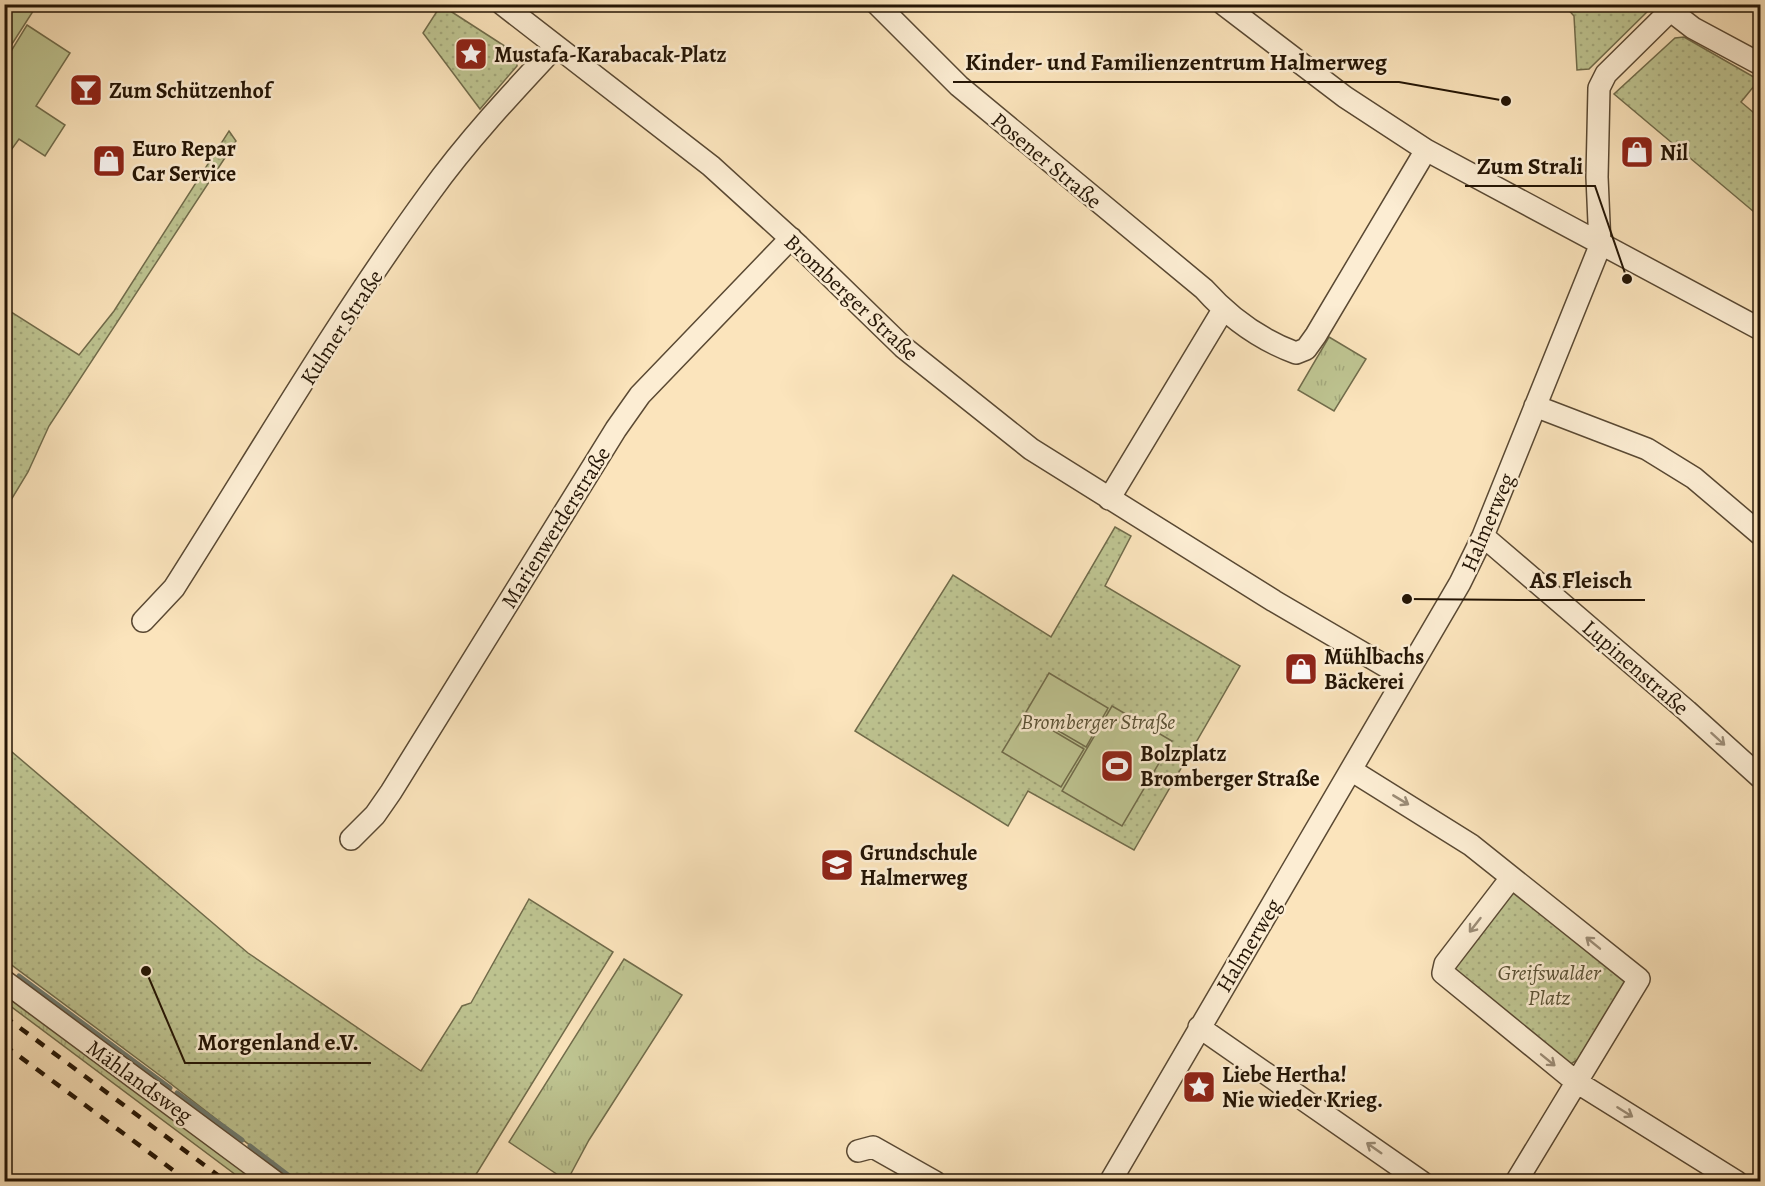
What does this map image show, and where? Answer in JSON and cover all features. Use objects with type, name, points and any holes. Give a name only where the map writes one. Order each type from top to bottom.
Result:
[{"type":"street","name":"Bromberger Straße","points":[[502,4],[711,166],[790,238],[907,351],[1031,449],[1109,499],[1404,677]]},
{"type":"street","name":"Posener Straße","points":[[877,4],[960,86],[1204,289],[1223,310],[1280,347],[1296,353],[1306,349],[1426,150]]},
{"type":"street","points":[[1223,4],[1345,97],[1426,150],[1600,246],[1761,329]]},
{"type":"street","points":[[1669,7],[1702,33],[1761,64]]},
{"type":"street","name":"Halmerweg","points":[[1110,1182],[1460,583],[1483,536],[1600,246],[1597,177],[1599,88],[1606,74],[1669,7]]},
{"type":"street","name":"Kulmer Straße","points":[[143,621],[174,588],[349,312],[429,193],[485,124],[556,46]]},
{"type":"street","name":"Marienwerderstraße","points":[[351,839],[375,815],[391,792],[610,439],[640,395],[790,238]]},
{"type":"street","points":[[1109,499],[1223,310]]},
{"type":"street","points":[[1535,406],[1647,450],[1694,478],[1761,534]]},
{"type":"street","name":"Lupinenstraße","points":[[1483,536],[1761,777]]},
{"type":"street","points":[[1351,770],[1461,838],[1639,979],[1516,1182]]},
{"type":"street","points":[[1511,878],[1445,964],[1443,973],[1575,1082],[1737,1182]]},
{"type":"street","name":"Mählandsweg","points":[[4,981],[275,1182]]},
{"type":"street","points":[[1200,1027],[1422,1182]]},
{"type":"street","points":[[858,1151],[873,1147],[935,1182]]},
{"type":"green space","points":[[4,5],[37,5],[5,55],[4,55]]},
{"type":"green space","points":[[441,5],[517,54],[517,66],[480,109],[423,33]]},
{"type":"green space","points":[[1564,5],[1646,5],[1650,9],[1589,69],[1577,70],[1574,16]]},
{"type":"green space","points":[[27,25],[70,53],[36,106],[65,125],[45,156],[19,139],[9,153],[5,150],[5,61]]},
{"type":"green space","points":[[1684,37],[1759,80],[1741,102],[1760,118],[1760,217],[1614,94],[1675,38]]},
{"type":"green space","points":[[229,131],[236,141],[49,426],[28,472],[5,510],[5,308],[79,355],[114,311]]},
{"type":"green space","points":[[1329,337],[1366,359],[1334,411],[1298,390]]},
{"type":"green space","name":"Bromberger Straße","points":[[1115,527],[1131,536],[1105,586],[1240,666],[1134,850],[1028,791],[1008,826],[855,731],[953,575],[1051,637]]},
{"type":"green space","points":[[1049,673],[1108,708],[1086,747],[1026,712]]},
{"type":"green space","name":"Bolzplatz Bromberger Straße","points":[[1112,706],[1172,741],[1122,826],[1062,791]]},
{"type":"green space","points":[[1025,714],[1084,749],[1061,787],[1002,752]]},
{"type":"green space","points":[[5,746],[248,953],[421,1071],[462,1006],[471,1003],[529,899],[613,952],[472,1181],[296,1181],[5,960]]},
{"type":"green space","name":"Greifswalder Platz","points":[[1512,892],[1521,895],[1618,972],[1626,982],[1582,1057],[1569,1065],[1453,972],[1455,965]]},
{"type":"green space","points":[[624,959],[682,995],[589,1140],[567,1181],[509,1142]]},
{"type":"green space","points":[[4,989],[266,1181],[244,1181],[5,1002]]},
{"type":"waterway","points":[[4,966],[9,969]]},
{"type":"waterway","points":[[19,976],[170,1088]]},
{"type":"waterway","points":[[177,1093],[242,1140]]},
{"type":"waterway","points":[[250,1146],[297,1182]]},
{"type":"railway","points":[[4,1016],[227,1182]]},
{"type":"railway","points":[[4,1045],[189,1182]]},
{"type":"place","name":"Mustafa-Karabacak-Platz","points":[[471,54]]},
{"type":"place","name":"Zum Schützenhof","points":[[86,90]]},
{"type":"place","name":"Kinder- und Familienzentrum Halmerweg","points":[[1506,101]]},
{"type":"place","name":"Nil","points":[[1637,152]]},
{"type":"place","name":"Euro Repar Car Service","points":[[109,161]]},
{"type":"place","name":"Zum Strali","points":[[1627,279]]},
{"type":"place","name":"AS Fleisch","points":[[1407,599]]},
{"type":"place","name":"Mühlbachs Bäckerei","points":[[1301,669]]},
{"type":"place","name":"Bolzplatz Bromberger Straße","points":[[1117,766]]},
{"type":"place","name":"Grundschule Halmerweg","points":[[837,865]]},
{"type":"place","name":"Morgenland e.V.","points":[[146,971]]},
{"type":"place","name":"Liebe Hertha! Nie wieder Krieg.","points":[[1199,1087]]}]
